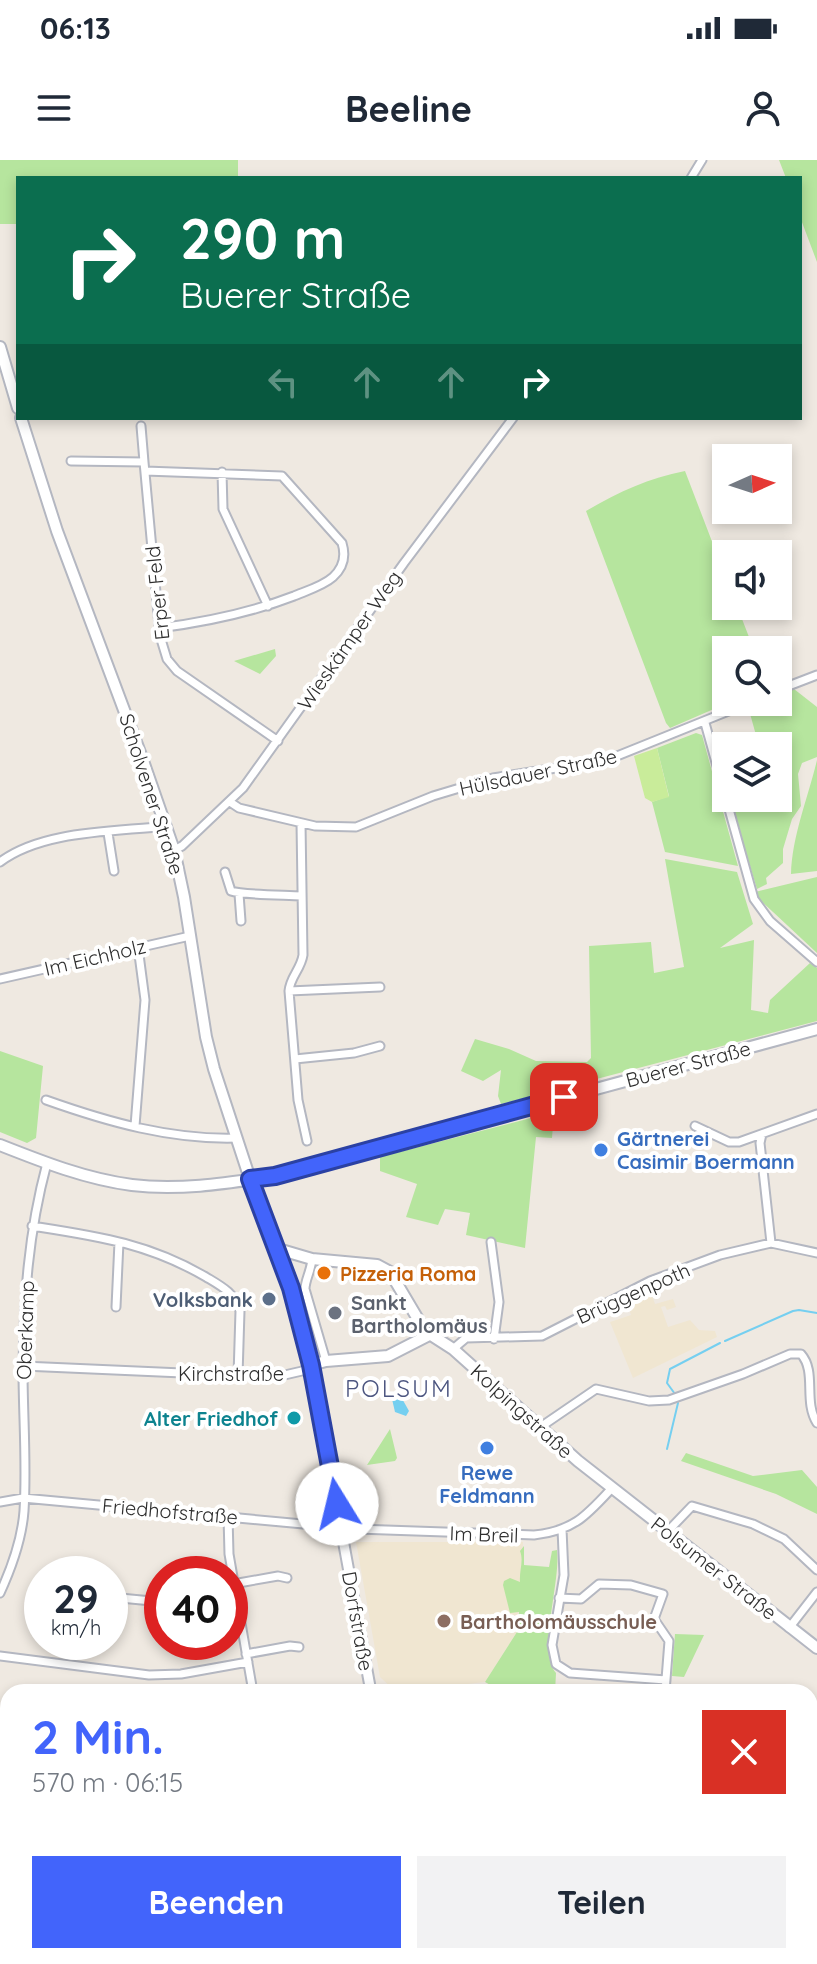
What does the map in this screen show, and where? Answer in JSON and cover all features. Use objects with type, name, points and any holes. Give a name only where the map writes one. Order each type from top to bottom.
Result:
[{"type":"main road","points":[[0,347],[16,401]]},
{"type":"main road","name":"Scholvener Straße","points":[[22,420],[57,531],[174,850],[206,1037],[250,1179]]},
{"type":"main road","name":"Buerer Straße","points":[[0,1145],[47,1163],[134,1185],[201,1185],[275,1176],[817,1029]]},
{"type":"main road","name":"Dorfstraße","points":[[250,1179],[278,1249],[311,1365]]},
{"type":"main road","name":"Kolpingstraße","points":[[278,1249],[312,1259],[371,1264],[386,1269],[395,1277],[418,1323],[453,1349],[539,1428],[612,1488]]},
{"type":"main road","name":"Kirchstraße","points":[[311,1365],[388,1356],[431,1334]]},
{"type":"main road","name":"Polsumer Straße","points":[[612,1488],[817,1648]]},
{"type":"street","name":"Wieskämper Weg","points":[[174,850],[230,802],[278,741],[382,593],[512,420]]},
{"type":"street","name":"Erper Feld","points":[[141,426],[159,628],[167,659],[177,671],[278,741]]},
{"type":"street","points":[[71,461],[144,462]]},
{"type":"street","points":[[145,471],[282,476],[342,543],[345,552],[343,564],[333,577],[310,590],[268,606],[210,621],[159,628]]},
{"type":"street","points":[[222,472],[223,509],[268,606]]},
{"type":"street","points":[[792,685],[817,675]]},
{"type":"street","name":"Hülsdauer Straße","points":[[230,802],[239,808],[301,823],[356,827],[448,791],[517,773],[607,760],[720,716]]},
{"type":"street","points":[[705,723],[754,899],[770,921],[817,962]]},
{"type":"street","points":[[301,823],[303,955],[289,991],[298,1100],[307,1141]]},
{"type":"street","points":[[0,862],[20,850],[49,840],[166,826]]},
{"type":"street","points":[[108,833],[114,871]]},
{"type":"street","points":[[225,872],[231,891],[239,894],[252,892],[301,896]]},
{"type":"street","points":[[239,894],[241,921]]},
{"type":"street","name":"Im Eichholz","points":[[0,979],[190,936]]},
{"type":"street","points":[[135,1126],[145,1000],[138,947]]},
{"type":"street","points":[[289,991],[380,987]]},
{"type":"street","points":[[295,1059],[354,1053],[380,1046]]},
{"type":"street","points":[[46,1100],[178,1137],[237,1138]]},
{"type":"street","points":[[695,1126],[729,1142],[817,1114]]},
{"type":"street","points":[[762,1134],[760,1143],[771,1243]]},
{"type":"street","name":"Oberkamp","points":[[0,1593],[13,1560],[24,1512],[23,1366],[32,1226],[47,1163]]},
{"type":"street","points":[[32,1226],[119,1242],[171,1258],[230,1293],[238,1302],[240,1311],[238,1376]]},
{"type":"street","points":[[116,1307],[119,1242]]},
{"type":"street","points":[[491,1242],[499,1302],[494,1339]]},
{"type":"street","name":"Brüggenpoth","points":[[453,1349],[466,1338],[542,1336],[650,1281],[720,1255],[771,1243],[817,1253]]},
{"type":"street","points":[[312,1259],[305,1289],[326,1361]]},
{"type":"street","points":[[539,1428],[596,1389],[649,1401],[669,1400],[790,1354],[801,1354],[811,1370],[810,1413],[817,1423]]},
{"type":"street","name":"Kirchstraße","points":[[23,1366],[276,1377],[302,1371],[311,1365]]},
{"type":"street","name":"Dorfstraße","points":[[311,1365],[370,1684]]},
{"type":"street","name":"Im Breil","points":[[340,1525],[357,1529],[526,1535],[562,1529],[593,1511],[612,1488]]},
{"type":"street","name":"Friedhofstraße","points":[[0,1502],[23,1498],[340,1525]]},
{"type":"street","points":[[668,1531],[692,1506],[753,1524],[784,1539],[817,1570]]},
{"type":"street","points":[[228,1516],[230,1556]]},
{"type":"street","points":[[562,1529],[565,1559],[552,1656],[556,1664],[563,1671],[666,1680]]},
{"type":"street","points":[[248,1581],[278,1576],[287,1578]]},
{"type":"street","points":[[559,1598],[581,1599],[599,1584],[631,1585],[663,1594],[654,1619],[669,1641],[666,1684]]},
{"type":"street","points":[[789,1628],[817,1592]]},
{"type":"street","points":[[248,1658],[290,1646],[299,1647]]},
{"type":"street","points":[[0,1656],[149,1675],[181,1674],[239,1660]]},
{"type":"street","points":[[247,1660],[252,1684]]},
{"type":"shaded area","points":[[649,1287],[655,1304],[673,1299],[676,1307],[667,1310],[665,1306],[661,1307],[668,1327],[690,1320],[699,1330],[715,1331],[717,1337],[633,1378],[610,1322],[631,1315],[626,1299]]},
{"type":"shaded area","name":"Bartholomäusschule","points":[[356,1542],[523,1542],[517,1632],[485,1682],[387,1684],[380,1677]]},
{"type":"green space","points":[[0,160],[238,160],[238,176],[16,176],[16,224],[0,224]]},
{"type":"green space","points":[[779,160],[817,160],[817,262],[802,222],[802,176],[785,176]]},
{"type":"green space","points":[[685,471],[712,541],[712,620],[742,620],[749,636],[712,636],[712,710],[670,728],[586,511],[634,486]]},
{"type":"green space","points":[[275,649],[276,656],[260,674],[234,661]]},
{"type":"green space","points":[[792,690],[817,707],[817,757],[802,763],[798,774],[801,806],[792,819],[783,849],[783,863],[766,878],[767,884],[757,889],[734,812],[792,812],[792,732],[755,732],[751,716],[792,716]]},
{"type":"green space","points":[[696,733],[702,735],[712,771],[712,812],[723,812],[738,866],[665,852],[652,802],[669,796],[657,748]]},
{"type":"green space","points":[[657,748],[669,797],[652,802],[645,798],[634,756]]},
{"type":"green space","points":[[817,760],[817,871],[791,874],[797,831]]},
{"type":"green space","points":[[665,859],[737,872],[753,924],[720,948],[754,940],[751,1010],[768,1013],[770,1000],[810,963],[817,968],[817,1021],[501,1104],[498,1096],[501,1070],[483,1081],[461,1071],[475,1039],[536,1061],[587,1062],[591,1058],[589,946],[651,942],[654,973],[684,967]]},
{"type":"green space","points":[[817,877],[817,953],[755,892]]},
{"type":"green space","points":[[0,1051],[43,1066],[36,1138],[27,1143],[0,1132]]},
{"type":"green space","points":[[554,1112],[552,1138],[536,1137],[525,1248],[466,1235],[470,1213],[445,1209],[438,1225],[406,1217],[417,1184],[380,1171],[380,1157]]},
{"type":"green space","points":[[390,1429],[397,1458],[395,1461],[367,1465]]},
{"type":"green space","points":[[686,1453],[753,1476],[802,1470],[817,1487],[817,1514],[776,1494],[681,1461]]},
{"type":"green space","points":[[524,1546],[524,1565],[549,1567],[552,1551],[557,1550],[549,1633],[555,1684],[485,1682],[517,1632],[519,1612],[510,1613],[503,1585],[510,1578],[520,1582],[520,1551]]},
{"type":"green space","points":[[675,1634],[704,1635],[684,1677],[672,1676]]},
{"type":"water","points":[[394,1395],[400,1395],[409,1411],[406,1416],[395,1412]]},
{"type":"waterway","points":[[725,1341],[793,1311],[817,1313]]},
{"type":"waterway","points":[[675,1394],[667,1383],[670,1369],[720,1343]]},
{"type":"waterway","points":[[667,1449],[678,1403]]},
{"type":"place","name":"Gärtnerei Casimir Boermann","points":[[601,1150]]},
{"type":"place","name":"Pizzeria Roma","points":[[324,1273]]},
{"type":"place","name":"Volksbank","points":[[269,1299]]},
{"type":"place","name":"Sankt Bartholomäus","points":[[335,1313]]},
{"type":"place","name":"Alter Friedhof","points":[[294,1418]]},
{"type":"place","name":"Rewe Feldmann","points":[[487,1448]]},
{"type":"place","name":"Bartholomäusschule","points":[[444,1621]]},
{"type":"district","name":"POLSUM","points":[[399,1388]]},
{"type":"route","points":[[337,1504],[311,1365],[291,1288],[250,1179],[275,1176],[564,1097]]}]
